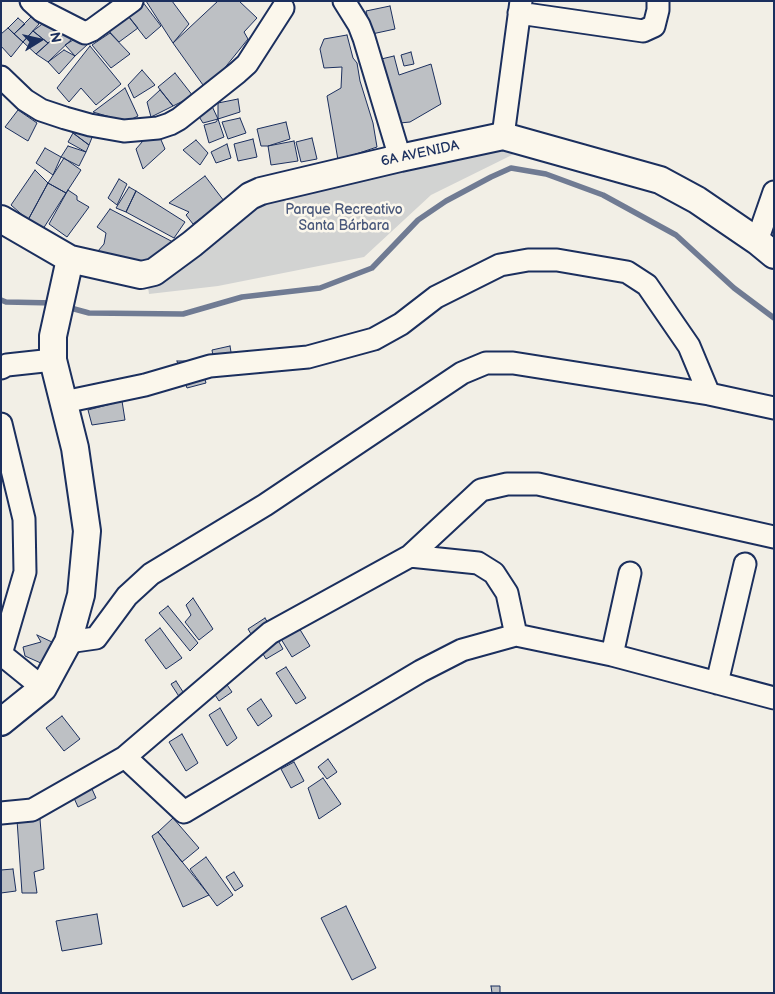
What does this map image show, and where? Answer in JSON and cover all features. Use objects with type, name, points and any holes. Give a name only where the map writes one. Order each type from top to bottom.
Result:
[{"type":"street","points":[[31,1],[42,11],[85,33],[132,1]]},
{"type":"street","points":[[344,1],[359,25],[364,38],[400,158]]},
{"type":"street","points":[[503,136],[520,7],[643,31],[654,26],[658,1]]},
{"type":"street","points":[[1,77],[25,100],[41,110],[65,118],[124,131],[158,128],[170,124],[179,118],[247,64],[283,8]]},
{"type":"street","name":"6A AVENIDA","points":[[1,219],[68,266],[142,275],[154,272],[192,244],[250,196],[261,191],[503,136],[660,180],[697,200],[765,248]]},
{"type":"street","points":[[765,248],[774,192]]},
{"type":"street","points":[[64,402],[145,385],[210,366],[308,356],[374,339],[401,324],[436,297],[500,265],[528,260],[557,260],[627,272],[647,285],[689,346],[708,394]]},
{"type":"street","points":[[1,722],[43,688],[68,642],[81,595],[88,531],[76,448],[53,348],[68,266]]},
{"type":"street","points":[[1,368],[53,348]]},
{"type":"street","points":[[68,642],[96,638],[127,596],[151,574],[265,505],[462,373],[486,362],[513,363],[708,394],[774,408]]},
{"type":"street","points":[[1,424],[8,477],[24,519],[25,572],[1,654],[43,688]]},
{"type":"street","points":[[1,812],[32,810],[125,757],[270,633],[410,556],[481,490],[507,484],[538,484],[774,537]]},
{"type":"street","points":[[410,556],[478,563],[494,573],[508,593],[516,635]]},
{"type":"street","points":[[717,682],[745,564]]},
{"type":"street","points":[[612,654],[630,573]]},
{"type":"street","points":[[125,757],[184,812],[421,671],[462,650],[516,635],[612,654],[774,698]]},
{"type":"green space","name":"Parque Recreativo Santa Bárbara","points":[[510,144],[516,153],[431,195],[364,257],[218,286],[149,294],[147,280],[264,193]]},
{"type":"building","points":[[142,1],[161,26],[146,39],[125,12]]},
{"type":"building","points":[[146,1],[172,1],[189,24],[173,43]]},
{"type":"building","points":[[218,1],[239,1],[257,18],[244,32],[248,39],[223,70],[203,85],[173,43]]},
{"type":"building","points":[[390,6],[395,29],[372,34],[366,11]]},
{"type":"building","points":[[125,12],[138,28],[119,42],[107,29]]},
{"type":"building","points":[[31,17],[39,24],[23,42],[14,34]]},
{"type":"building","points":[[18,18],[25,24],[14,34],[8,28]]},
{"type":"building","points":[[45,22],[59,32],[48,43],[33,31]]},
{"type":"building","points":[[8,28],[23,42],[11,57],[1,46],[1,34]]},
{"type":"building","points":[[33,31],[48,43],[36,54],[23,42]]},
{"type":"building","points":[[62,31],[75,36],[48,62],[36,54]]},
{"type":"building","points":[[110,33],[130,54],[111,68],[92,45]]},
{"type":"building","points":[[347,35],[353,58],[357,63],[360,81],[373,123],[377,147],[338,160],[327,96],[341,88],[342,67],[324,68],[320,49],[324,39]]},
{"type":"building","points":[[78,37],[88,44],[75,56],[65,45]]},
{"type":"building","points":[[90,46],[121,84],[96,105],[81,88],[69,102],[57,88]]},
{"type":"building","points":[[64,50],[75,56],[59,74],[48,62]]},
{"type":"building","points":[[411,52],[414,64],[404,66],[401,55]]},
{"type":"building","points":[[394,56],[399,75],[431,64],[441,104],[410,122],[400,123],[377,60]]},
{"type":"building","points":[[142,70],[155,85],[134,98],[128,85]]},
{"type":"building","points":[[175,73],[193,96],[173,106],[158,87]]},
{"type":"building","points":[[125,88],[138,116],[130,120],[117,119],[93,112]]},
{"type":"building","points":[[160,90],[173,106],[151,117],[147,102]]},
{"type":"building","points":[[238,99],[240,112],[218,119],[218,103]]},
{"type":"building","points":[[211,104],[218,119],[203,123],[198,115]]},
{"type":"building","points":[[18,110],[37,123],[28,141],[5,127]]},
{"type":"building","points":[[240,118],[246,133],[228,139],[222,122]]},
{"type":"building","points":[[218,119],[224,137],[209,143],[204,125],[216,122]]},
{"type":"building","points":[[286,122],[290,139],[268,146],[261,146],[257,129]]},
{"type":"building","points":[[81,126],[93,135],[89,145],[73,133]]},
{"type":"building","points":[[73,133],[89,145],[86,152],[68,142]]},
{"type":"building","points":[[158,133],[165,149],[143,169],[136,149],[149,134]]},
{"type":"building","points":[[312,138],[317,159],[301,162],[296,142]]},
{"type":"building","points":[[253,139],[257,157],[238,161],[234,144]]},
{"type":"building","points":[[196,140],[208,153],[200,165],[183,150]]},
{"type":"building","points":[[294,141],[298,161],[271,165],[268,146]]},
{"type":"building","points":[[227,144],[231,158],[216,163],[211,152]]},
{"type":"building","points":[[68,146],[86,152],[79,166],[61,157]]},
{"type":"building","points":[[45,148],[61,157],[53,175],[36,163]]},
{"type":"building","points":[[64,158],[81,170],[66,193],[48,183]]},
{"type":"building","points":[[35,170],[48,183],[28,220],[11,205]]},
{"type":"building","points":[[205,176],[224,201],[193,224],[186,215],[189,212],[169,203]]},
{"type":"building","points":[[119,179],[127,184],[117,205],[108,198]]},
{"type":"building","points":[[48,183],[66,193],[43,229],[28,220]]},
{"type":"building","points":[[129,187],[136,191],[126,212],[116,208]]},
{"type":"building","points":[[68,190],[77,196],[77,200],[89,207],[67,237],[49,224]]},
{"type":"building","points":[[136,191],[185,222],[174,238],[126,212]]},
{"type":"building","points":[[110,209],[173,242],[138,272],[98,251],[104,244],[106,233],[97,227]]},
{"type":"building","points":[[230,346],[233,364],[215,368],[212,350]]},
{"type":"building","points":[[177,361],[200,361],[206,383],[187,388]]},
{"type":"building","points":[[122,401],[125,420],[92,425],[88,410]]},
{"type":"building","points":[[193,598],[213,629],[199,640],[185,622],[191,615],[186,605]]},
{"type":"building","points":[[168,606],[198,643],[190,651],[159,613]]},
{"type":"building","points":[[265,618],[283,649],[266,659],[248,629]]},
{"type":"building","points":[[296,623],[310,646],[292,657],[278,634]]},
{"type":"building","points":[[160,628],[182,658],[166,669],[145,640]]},
{"type":"building","points":[[37,635],[52,642],[43,664],[25,656],[23,647],[41,642]]},
{"type":"building","points":[[286,667],[306,698],[296,704],[276,673]]},
{"type":"building","points":[[223,679],[232,692],[219,701],[210,687]]},
{"type":"building","points":[[176,681],[185,695],[180,698],[171,684]]},
{"type":"building","points":[[261,699],[272,716],[258,726],[247,709]]},
{"type":"building","points":[[220,708],[237,738],[227,746],[209,715]]},
{"type":"building","points":[[62,716],[80,739],[64,751],[46,728]]},
{"type":"building","points":[[182,734],[198,763],[186,771],[169,742]]},
{"type":"building","points":[[328,759],[337,772],[327,779],[318,767]]},
{"type":"building","points":[[294,762],[304,781],[291,788],[281,769]]},
{"type":"building","points":[[323,778],[341,804],[319,819],[308,788]]},
{"type":"building","points":[[92,789],[96,798],[78,807],[74,798]]},
{"type":"building","points":[[173,818],[199,848],[182,862],[158,832]]},
{"type":"building","points":[[40,819],[44,869],[34,872],[37,893],[22,893],[17,820]]},
{"type":"building","points":[[158,832],[209,895],[183,907],[152,836]]},
{"type":"building","points":[[206,857],[233,895],[217,906],[190,869]]},
{"type":"building","points":[[13,869],[16,891],[1,893],[1,870]]},
{"type":"building","points":[[234,872],[243,886],[235,891],[226,877]]},
{"type":"building","points":[[346,906],[376,968],[352,980],[321,918]]},
{"type":"building","points":[[97,914],[102,944],[62,951],[56,921]]},
{"type":"building","points":[[491,986],[500,986],[500,993],[492,993]]},
{"type":"waterway","points":[[67,307],[89,313],[183,314],[242,297],[320,288],[372,268],[418,220],[446,201],[511,168],[546,174],[603,195],[676,235],[734,288],[774,318]]},
{"type":"waterway","points":[[1,300],[6,302],[54,303]]}]
